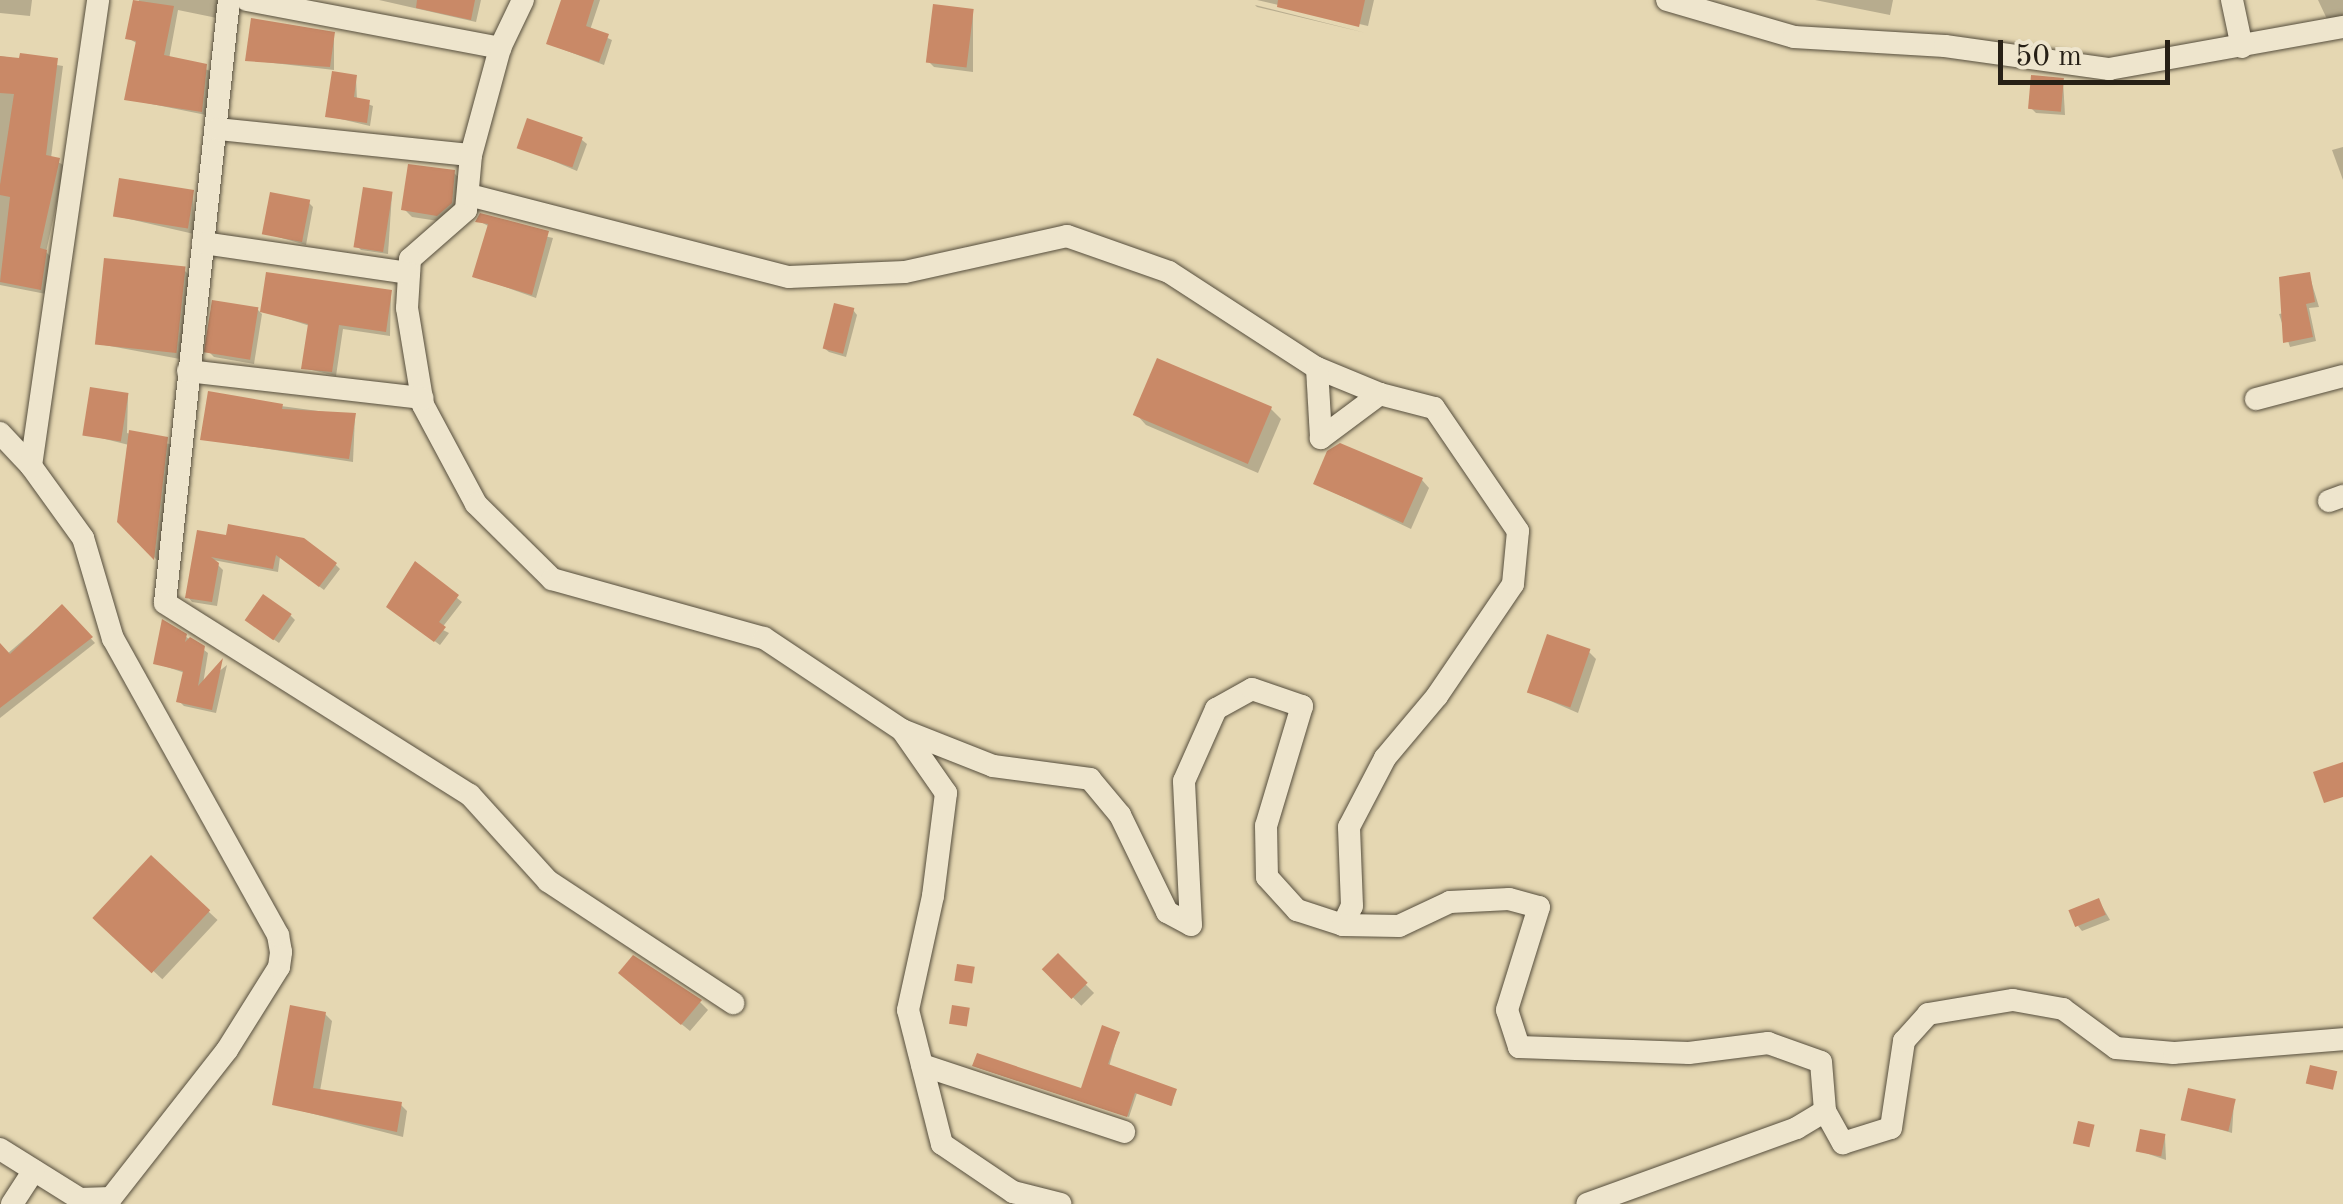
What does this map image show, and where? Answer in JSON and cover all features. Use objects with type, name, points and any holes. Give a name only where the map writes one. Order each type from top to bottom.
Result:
[{"type":"street","points":[[31,466],[98,0]]},
{"type":"street","points":[[229,0],[165,603],[470,795],[548,881],[732,1002]]},
{"type":"street","points":[[247,0],[500,48]]},
{"type":"street","points":[[523,0],[500,48],[471,155],[466,210],[410,259],[408,308],[422,398],[476,504],[552,579],[764,638],[902,730],[993,766],[1090,779],[1120,815],[1167,912],[1191,926],[1184,781],[1216,709],[1252,689],[1302,706],[1266,826],[1268,877],[1297,910],[1343,925],[1400,926],[1450,902],[1510,899],[1539,907],[1506,1010],[1519,1047],[1688,1053],[1768,1043],[1821,1062],[1825,1110],[1843,1142],[1891,1128],[1904,1041],[1928,1014],[2013,1000],[2063,1009],[2116,1048],[2174,1052],[2343,1039]]},
{"type":"street","points":[[1666,0],[1794,36],[1945,46],[2108,70],[2343,28]]},
{"type":"street","points":[[2232,0],[2242,47]]},
{"type":"street","points":[[218,129],[471,155]]},
{"type":"street","points":[[469,195],[788,277],[905,272],[1067,236],[1169,272],[1317,368],[1380,394],[1434,408],[1518,532],[1513,584],[1437,696],[1385,758],[1349,827],[1352,906],[1343,925]]},
{"type":"street","points":[[203,243],[409,273]]},
{"type":"street","points":[[1317,368],[1321,438],[1380,394]]},
{"type":"street","points":[[188,371],[422,398]]},
{"type":"street","points":[[2256,399],[2343,376]]},
{"type":"street","points":[[0,434],[31,466],[83,538],[113,639],[278,935],[281,952],[279,967],[227,1050],[111,1198],[94,1204],[0,1149]]},
{"type":"street","points":[[902,730],[946,793],[934,896],[908,1010],[942,1144],[1013,1192],[1061,1204]]},
{"type":"street","points":[[922,1065],[1124,1132]]},
{"type":"street","points":[[1587,1204],[1797,1128],[1825,1110]]},
{"type":"street","points":[[12,1204],[34,1170]]},
{"type":"building","points":[[133,0],[174,6],[164,55],[207,64],[202,112],[124,100],[136,41],[125,39]]},
{"type":"building","points":[[417,0],[475,0],[471,20],[416,8]]},
{"type":"building","points":[[561,0],[594,0],[586,26],[609,34],[599,62],[546,44]]},
{"type":"building","points":[[1278,0],[1365,0],[1359,27],[1277,7]]},
{"type":"building","points":[[933,4],[974,9],[967,68],[926,63]]},
{"type":"building","points":[[251,18],[335,32],[330,67],[245,61]]},
{"type":"building","points":[[20,53],[58,58],[46,155],[60,158],[40,248],[47,250],[41,290],[0,282],[10,197],[0,195],[0,185],[14,94],[0,93],[0,56],[19,58]]},
{"type":"building","points":[[332,71],[357,75],[354,97],[370,100],[367,123],[325,117]]},
{"type":"building","points":[[2031,75],[2064,78],[2061,112],[2028,109]]},
{"type":"building","points":[[527,118],[583,137],[572,167],[517,148]]},
{"type":"building","points":[[408,164],[455,170],[452,203],[437,216],[401,210]]},
{"type":"building","points":[[119,178],[194,190],[188,228],[113,217]]},
{"type":"building","points":[[363,187],[393,192],[383,252],[353,247]]},
{"type":"building","points":[[270,192],[310,200],[302,242],[262,234]]},
{"type":"building","points":[[480,213],[549,231],[532,295],[472,277],[488,224],[475,222]]},
{"type":"building","points":[[104,258],[186,267],[176,353],[95,345]]},
{"type":"building","points":[[266,272],[392,290],[386,332],[339,325],[332,372],[301,369],[308,324],[260,312]]},
{"type":"building","points":[[2310,272],[2315,302],[2306,304],[2313,337],[2283,343],[2279,277]]},
{"type":"building","points":[[212,300],[258,307],[250,360],[204,352]]},
{"type":"building","points":[[834,303],[854,308],[843,354],[823,349]]},
{"type":"building","points":[[1157,358],[1272,407],[1248,464],[1133,415]]},
{"type":"building","points":[[90,387],[129,393],[121,441],[82,435]]},
{"type":"building","points":[[208,391],[283,404],[282,409],[356,413],[349,459],[200,440]]},
{"type":"building","points":[[129,430],[168,437],[154,560],[117,522]]},
{"type":"building","points":[[1340,443],[1423,478],[1403,523],[1313,484],[1327,451]]},
{"type":"building","points":[[228,524],[304,538],[337,563],[319,587],[276,555],[273,569],[211,557],[219,563],[212,602],[185,598],[197,530],[226,535]]},
{"type":"building","points":[[415,561],[459,595],[439,622],[446,627],[434,642],[386,607]]},
{"type":"building","points":[[263,594],[292,614],[273,640],[245,620]]},
{"type":"building","points":[[62,604],[93,637],[0,708],[0,643],[10,654]]},
{"type":"building","points":[[162,619],[187,634],[185,642],[190,637],[205,646],[198,686],[223,658],[212,710],[176,702],[183,671],[153,664]]},
{"type":"building","points":[[1547,634],[1590,649],[1570,708],[1527,693]]},
{"type":"building","points":[[2343,762],[2343,797],[2324,803],[2313,772]]},
{"type":"building","points":[[151,855],[210,910],[152,973],[92,918]]},
{"type":"building","points":[[2099,898],[2106,915],[2075,927],[2068,910]]},
{"type":"building","points":[[1058,953],[1088,983],[1071,999],[1042,969]]},
{"type":"building","points":[[633,955],[702,1000],[681,1025],[618,973]]},
{"type":"building","points":[[957,964],[975,967],[972,984],[954,981]]},
{"type":"building","points":[[290,1005],[326,1012],[313,1088],[402,1102],[397,1132],[272,1105]]},
{"type":"building","points":[[952,1005],[970,1008],[967,1027],[949,1024]]},
{"type":"building","points":[[1102,1025],[1120,1032],[1108,1064],[1177,1089],[1171,1106],[1135,1093],[1127,1117],[972,1066],[977,1053],[1081,1088]]},
{"type":"building","points":[[2310,1065],[2337,1071],[2333,1090],[2306,1084]]},
{"type":"building","points":[[2188,1088],[2236,1099],[2228,1131],[2181,1120]]},
{"type":"building","points":[[2078,1121],[2095,1125],[2089,1147],[2073,1143]]},
{"type":"building","points":[[2140,1129],[2166,1134],[2161,1157],[2136,1152]]}]
